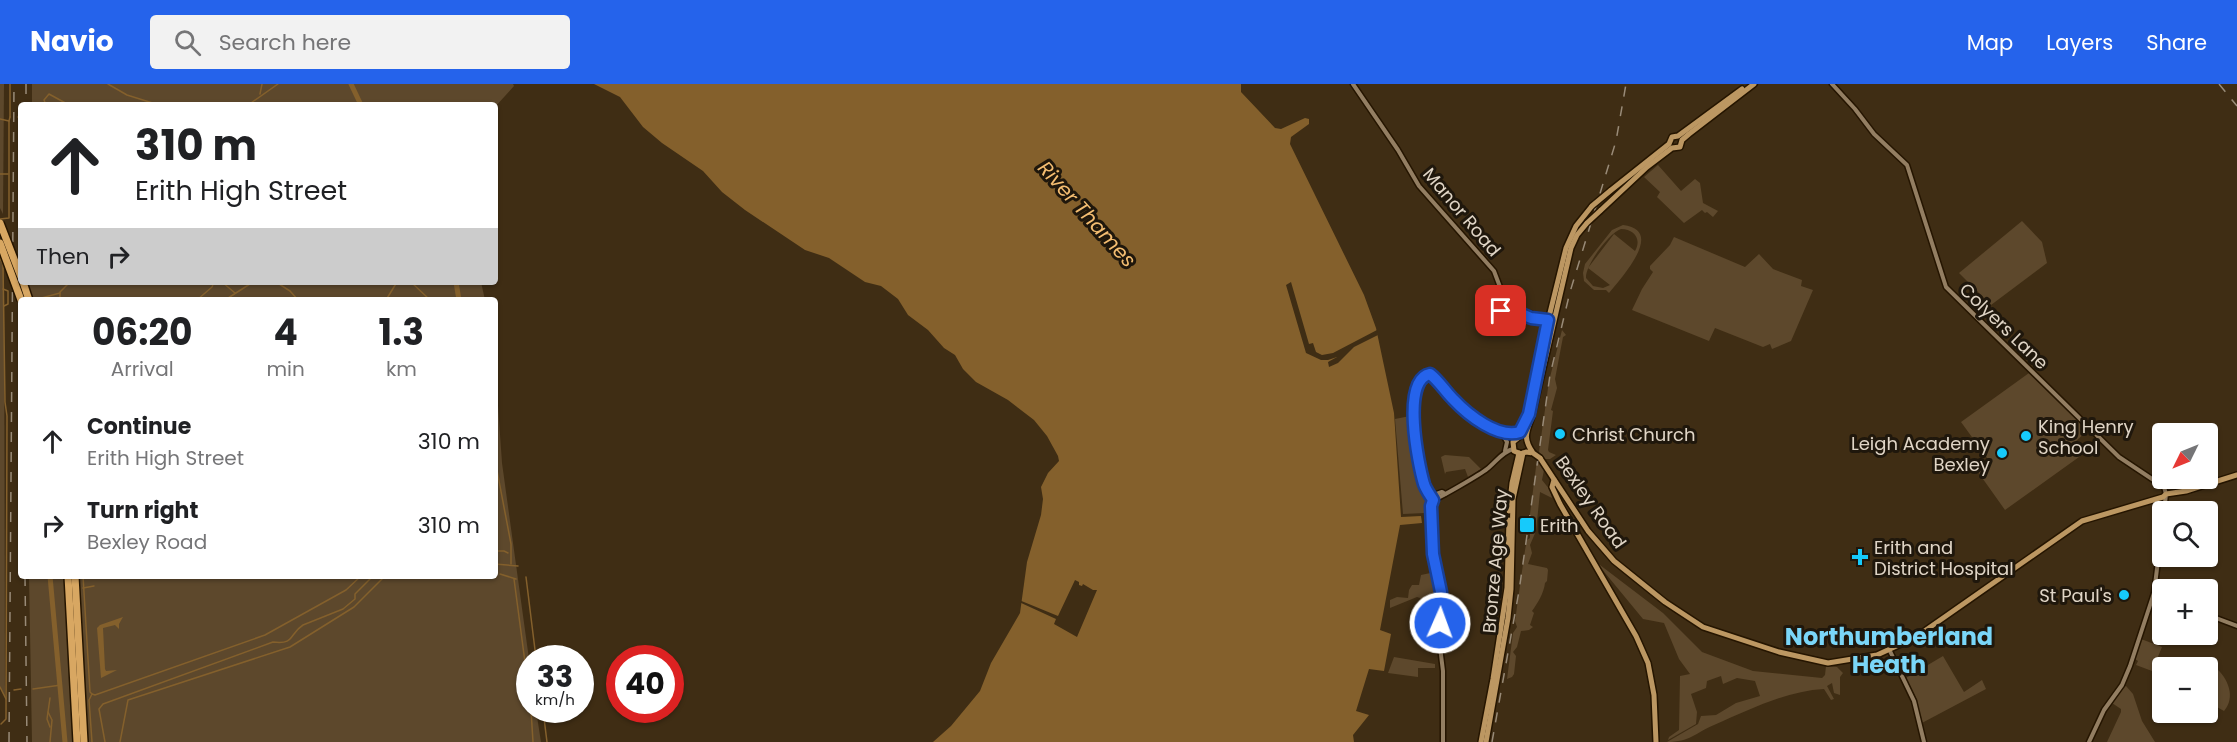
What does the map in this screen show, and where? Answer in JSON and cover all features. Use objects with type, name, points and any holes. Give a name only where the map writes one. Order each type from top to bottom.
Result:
[{"type":"highway","points":[[0,224],[18,269]]},
{"type":"highway","points":[[0,243],[20,297]]},
{"type":"highway","points":[[68,579],[77,742]]},
{"type":"highway","points":[[75,579],[84,742]]},
{"type":"main road","points":[[1680,138],[1748,84]]},
{"type":"main road","points":[[1680,138],[1680,147],[1671,146],[1592,206],[1570,235],[1548,320],[1529,414],[1513,449],[1524,451],[1526,429],[1532,418],[1548,320],[1577,235],[1587,223],[1671,146],[1672,137],[1680,138],[1754,84]]},
{"type":"main road","points":[[1516,439],[1526,439]]},
{"type":"main road","name":"Bexley Road","points":[[1524,451],[1540,458],[1588,531],[1622,569],[1665,602],[1703,627],[1779,652],[1828,663],[1870,656],[1924,633],[2082,521],[2163,497],[2166,494],[2186,491],[2237,475]]},
{"type":"main road","name":"Bronze Age Way","points":[[1486,742],[1507,588],[1511,498],[1524,451]]},
{"type":"main road","points":[[1554,480],[1552,487],[1563,510],[1636,636],[1648,663],[1654,694],[1656,742]]},
{"type":"main road","name":"Bronze Age Way","points":[[1481,742],[1495,680]]},
{"type":"street","name":"Manor Road","points":[[1353,84],[1398,150],[1419,186],[1494,271],[1503,301]]},
{"type":"street","name":"Colyers Lane","points":[[1832,84],[1856,109],[1874,134],[1906,165],[1946,288],[2115,453],[2164,487],[2166,494]]},
{"type":"street","points":[[1508,308],[1507,303],[1503,301],[1498,306],[1502,311],[1508,308],[1548,320]]},
{"type":"street","points":[[1443,742],[1443,671],[1439,639],[1441,592],[1433,554],[1432,498],[1423,479],[1413,406],[1419,381],[1427,374],[1433,376],[1464,409],[1516,439]]},
{"type":"street","points":[[1432,498],[1442,492],[1445,494],[1486,470],[1505,451],[1508,442],[1500,431]]},
{"type":"street","points":[[1507,434],[1520,432]]},
{"type":"street","points":[[1505,451],[1513,449]]},
{"type":"street","points":[[2165,501],[2166,494]]},
{"type":"street","points":[[2089,742],[2104,710],[2125,679],[2152,599]]},
{"type":"street","points":[[2218,619],[2237,626]]},
{"type":"street","points":[[1889,649],[1914,701],[1924,742]]},
{"type":"shaded area","points":[[0,84],[4,84],[3,214],[0,208]]},
{"type":"shaded area","points":[[32,84],[513,84],[514,86],[498,104],[32,102]]},
{"type":"shaded area","points":[[1658,165],[1681,191],[1695,179],[1700,183],[1703,203],[1718,211],[1713,217],[1702,210],[1684,223],[1657,197],[1660,192],[1644,177]]},
{"type":"shaded area","points":[[2022,221],[2042,242],[2047,263],[1991,305],[1959,273]]},
{"type":"shaded area","points":[[1623,225],[1635,229],[1641,236],[1641,245],[1637,255],[1609,293],[1606,290],[1594,290],[1584,281],[1585,264],[1612,230]],"holes":[[[1621,229],[1633,233],[1638,242],[1635,251],[1614,234],[1589,267],[1599,250],[1616,231]],[[1588,268],[1610,285],[1603,288],[1593,286],[1586,278]]]},
{"type":"shaded area","points":[[1674,237],[1745,267],[1759,254],[1773,269],[1802,280],[1801,286],[1813,290],[1791,341],[1772,349],[1770,344],[1763,347],[1715,328],[1709,341],[1632,310],[1653,272],[1650,266],[1670,245]]},
{"type":"shaded area","points":[[0,258],[3,264],[4,282],[5,697],[0,687]]},
{"type":"shaded area","points":[[27,285],[482,285],[484,297],[26,297]]},
{"type":"shaded area","points":[[1562,330],[1566,335],[1563,337],[1555,379],[1557,388],[1551,410],[1553,411],[1548,450],[1556,455],[1545,459],[1539,452],[1549,381]]},
{"type":"shaded area","name":"King Henry School","points":[[2029,373],[2088,430],[2075,442],[2086,452],[2005,510],[1978,472],[1990,462],[1961,422]]},
{"type":"shaded area","points":[[498,405],[502,463],[527,645],[516,645],[516,723],[538,723],[541,742],[32,742],[29,579],[498,579]]},
{"type":"shaded area","points":[[1410,416],[1418,477],[1421,478],[1425,494],[1425,513],[1403,514],[1395,419]]},
{"type":"shaded area","points":[[1445,455],[1469,457],[1481,469],[1468,477],[1465,469],[1445,474],[1441,457]]},
{"type":"shaded area","points":[[1537,459],[1544,470],[1542,480],[1550,490],[1552,498],[1540,492],[1536,531],[1530,545],[1532,553],[1528,564],[1547,568],[1547,581],[1532,611],[1534,613],[1530,625],[1533,627],[1521,631],[1517,647],[1513,652],[1516,656],[1514,674],[1507,679],[1513,633],[1517,627],[1515,621],[1525,550],[1527,540],[1530,538],[1528,530]]},
{"type":"shaded area","points":[[1596,562],[1663,613],[1702,652],[1753,671],[1822,678],[1825,675],[1826,666],[1837,667],[1843,673],[1840,677],[1840,695],[1834,693],[1832,683],[1827,686],[1834,699],[1831,700],[1824,689],[1796,693],[1754,708],[1687,739],[1667,742],[1698,724],[1701,716],[1716,715],[1736,703],[1760,696],[1755,681],[1737,678],[1723,684],[1721,676],[1707,681],[1706,688],[1691,694],[1697,712],[1696,724],[1668,740],[1679,730],[1680,676],[1690,674],[1679,659],[1664,623],[1643,619]]},
{"type":"shaded area","points":[[1435,572],[1438,605],[1422,610],[1423,605],[1417,597],[1390,608],[1390,600],[1397,597],[1408,598],[1412,585],[1419,585],[1421,575]]},
{"type":"shaded area","points":[[2141,639],[2162,647],[2158,657],[2152,657],[2152,671],[2136,665],[2138,661],[2135,659]]},
{"type":"shaded area","points":[[1943,656],[1964,692],[1982,680],[1986,689],[1920,724],[1917,700],[1906,678]]},
{"type":"shaded area","points":[[1394,657],[1435,664],[1435,668],[1418,668],[1418,677],[1388,673]]},
{"type":"shaded area","points":[[2218,670],[2227,682],[2230,694],[2228,706],[2224,711],[2218,708]]},
{"type":"shaded area","points":[[2126,686],[2133,694],[2142,721],[2155,742],[2107,742],[2121,712],[2121,709],[2112,703]]},
{"type":"water","name":"River Thames","points":[[594,84],[1241,84],[1241,92],[1275,128],[1281,129],[1305,118],[1309,119],[1309,124],[1291,137],[1290,144],[1364,295],[1376,328],[1394,413],[1401,517],[1421,516],[1422,523],[1400,525],[1380,630],[1391,634],[1384,671],[1369,669],[1356,711],[1369,715],[1353,735],[1354,742],[933,742],[951,726],[980,691],[991,663],[1020,613],[1027,562],[1041,515],[1043,499],[1041,487],[1048,473],[1059,461],[1058,456],[1047,436],[1034,420],[1008,400],[976,382],[963,369],[955,355],[908,315],[898,299],[881,286],[865,282],[829,258],[805,250],[745,210],[722,192],[703,171],[643,127],[620,97]]},
{"type":"water","points":[[123,617],[119,629],[115,625],[103,628],[105,669],[106,671],[117,670],[101,678],[97,628]]},
{"type":"pier","points":[[1291,282],[1309,344],[1313,343],[1316,352],[1322,355],[1333,353],[1377,330],[1378,335],[1354,347],[1338,363],[1329,367],[1328,362],[1337,357],[1321,360],[1306,353],[1286,285]]},
{"type":"pier","points":[[1075,580],[1079,582],[1079,585],[1083,584],[1097,590],[1077,637],[1054,624],[1056,619],[1019,602],[1019,600],[1058,616]]},
{"type":"waterway","points":[[10,84],[10,117]]},
{"type":"waterway","points":[[108,84],[127,95],[149,102]]},
{"type":"waterway","points":[[260,94],[262,84]]},
{"type":"waterway","points":[[252,102],[278,84]]},
{"type":"waterway","points":[[351,84],[360,102]]},
{"type":"waterway","points":[[45,102],[49,94],[64,102]]},
{"type":"waterway","points":[[0,119],[9,121],[10,117]]},
{"type":"waterway","points":[[0,219],[9,218],[9,121]]},
{"type":"waterway","points":[[0,174],[8,174]]},
{"type":"waterway","points":[[0,258],[3,264],[7,416],[6,719],[1,724]]},
{"type":"waterway","points":[[60,297],[60,292],[67,285]]},
{"type":"waterway","points":[[200,297],[213,285]]},
{"type":"waterway","points":[[226,285],[235,293]]},
{"type":"waterway","points":[[230,297],[248,285]]},
{"type":"waterway","points":[[281,285],[295,297]]},
{"type":"waterway","points":[[388,297],[395,285]]},
{"type":"waterway","points":[[414,285],[427,297]]},
{"type":"waterway","points":[[456,285],[458,297]]},
{"type":"waterway","points":[[3,289],[8,291],[8,304],[4,306]]},
{"type":"waterway","points":[[45,297],[60,293]]},
{"type":"waterway","points":[[498,476],[511,544],[511,564]]},
{"type":"waterway","points":[[498,551],[508,553]]},
{"type":"waterway","points":[[498,564],[518,566]]},
{"type":"waterway","points":[[500,574],[516,579]]},
{"type":"waterway","points":[[526,577],[534,645]]},
{"type":"waterway","points":[[50,579],[65,742]]},
{"type":"waterway","points":[[83,579],[90,692],[92,694]]},
{"type":"waterway","points":[[92,742],[89,700],[92,694],[95,695],[265,635],[346,590],[358,579]]},
{"type":"waterway","points":[[105,742],[99,709],[103,704],[273,642],[285,642],[303,625],[343,609],[355,599],[355,594],[370,579]]},
{"type":"waterway","points":[[120,742],[128,700],[290,647],[354,607],[382,579]]},
{"type":"waterway","points":[[514,579],[523,645]]},
{"type":"waterway","points":[[83,588],[94,586]]},
{"type":"waterway","points":[[33,689],[61,685]]},
{"type":"waterway","points":[[0,687],[6,699]]},
{"type":"waterway","points":[[14,690],[21,689]]},
{"type":"waterway","points":[[50,698],[48,712],[52,720],[50,742]]},
{"type":"waterway","points":[[48,712],[47,719],[50,727]]},
{"type":"waterway","points":[[532,723],[533,742]]},
{"type":"waterway","points":[[545,723],[547,742]]},
{"type":"railway","points":[[9,742],[14,84]]},
{"type":"railway","points":[[26,84],[26,102]]},
{"type":"railway","points":[[1492,742],[1519,591],[1550,375],[1570,292],[1616,141],[1626,84]]},
{"type":"railway","points":[[2219,84],[2237,106]]},
{"type":"railway","points":[[23,285],[23,297]]},
{"type":"railway","points":[[25,579],[27,742]]},
{"type":"place","name":"Christ Church","points":[[1560,434]]},
{"type":"place","name":"King Henry School","points":[[2026,436]]},
{"type":"place","name":"Leigh Academy Bexley","points":[[2002,453]]},
{"type":"place","name":"Erith","points":[[1527,525]]},
{"type":"place","name":"Erith and District Hospital","points":[[1860,557]]},
{"type":"place","name":"St Paul's","points":[[2124,595]]},
{"type":"district","name":"Northumberland Heath","points":[[1889,650]]},
{"type":"route","points":[[1440,623],[1442,600],[1433,554],[1431,506],[1433,500],[1422,474],[1413,410],[1414,399],[1419,381],[1430,374],[1455,401],[1472,415],[1500,431],[1509,434],[1520,432],[1529,414],[1548,320],[1531,318],[1515,311],[1501,311]]}]
